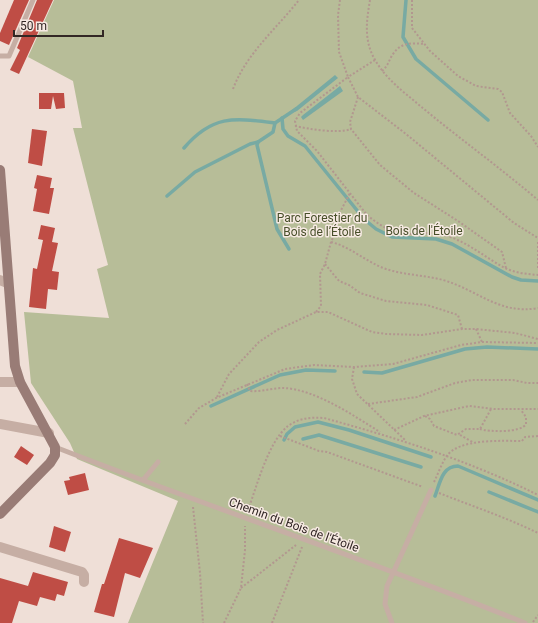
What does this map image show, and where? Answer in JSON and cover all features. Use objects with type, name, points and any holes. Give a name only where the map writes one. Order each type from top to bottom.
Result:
[{"type":"street","points":[[0,170],[4,282],[15,366],[20,382],[49,433],[55,447],[55,455],[50,463],[0,514]]},
{"type":"street","points":[[0,382],[20,382]]},
{"type":"street","points":[[0,424],[49,433]]},
{"type":"street","points":[[0,547],[82,572],[84,575],[84,582]]},
{"type":"lane","points":[[0,56],[9,56],[33,0]]},
{"type":"lane","name":"Chemin du Bois de l'Étoile","points":[[55,447],[393,572],[525,623]]},
{"type":"lane","points":[[143,480],[158,462]]},
{"type":"lane","points":[[392,623],[387,612],[385,595],[386,586],[431,490]]},
{"type":"path","points":[[234,89],[241,71],[262,43],[299,0]]},
{"type":"path","points":[[340,0],[338,15],[339,52],[348,77],[358,97],[406,134],[514,223],[538,238]]},
{"type":"path","points":[[370,0],[366,30],[375,60],[382,71],[399,89],[428,114],[538,200]]},
{"type":"path","points":[[412,0],[412,28],[430,51],[458,76],[476,86],[498,89],[502,92],[510,113],[531,136],[538,147]]},
{"type":"path","points":[[382,71],[390,61],[392,55],[405,44],[410,42],[425,44]]},
{"type":"path","points":[[375,60],[348,77],[300,113],[295,126],[297,131],[317,151],[367,215],[386,228],[406,234],[440,234],[465,244],[506,268],[523,273],[538,275]]},
{"type":"path","points":[[358,97],[350,122],[351,129],[380,165],[414,193],[458,221],[502,252],[506,268]]},
{"type":"path","points":[[295,126],[322,130],[347,131],[351,129]]},
{"type":"path","points":[[316,312],[321,306],[320,274],[325,264],[335,233],[338,216],[350,193]]},
{"type":"path","points":[[331,242],[346,247],[370,262],[385,269],[445,280],[464,288],[497,306],[517,310],[538,308]]},
{"type":"path","points":[[538,242],[538,268]]},
{"type":"path","points":[[325,264],[339,281],[349,284],[360,293],[386,301],[428,305],[458,315],[462,329]]},
{"type":"path","points":[[216,398],[229,374],[259,342],[283,327],[316,312],[328,312],[372,332],[386,334],[422,335],[462,329],[476,329],[515,334],[538,339]]},
{"type":"path","points":[[476,329],[482,342]]},
{"type":"path","points":[[185,424],[199,408],[216,398],[285,369],[301,366],[354,367],[392,364],[461,345],[482,342],[538,343]]},
{"type":"path","points":[[354,367],[352,379],[357,394],[406,441]]},
{"type":"path","points":[[368,404],[417,397],[472,380],[513,380],[527,383],[538,383]]},
{"type":"path","points":[[247,384],[250,391],[284,388],[308,393],[356,417],[383,434]]},
{"type":"path","points":[[394,430],[424,416],[469,406],[491,409],[538,409]]},
{"type":"path","points":[[480,429],[491,409]]},
{"type":"path","points":[[460,435],[466,430],[519,430],[526,424],[526,417],[521,409]]},
{"type":"path","points":[[424,416],[430,419],[434,426],[452,434],[460,435],[474,443]]},
{"type":"path","points":[[224,623],[241,588],[245,550],[245,518],[273,446],[288,426],[296,422],[312,417],[324,418],[383,434],[446,456],[538,495]]},
{"type":"path","points":[[280,436],[431,490],[446,456],[457,449],[483,441],[522,441],[525,437],[538,436]]},
{"type":"path","points":[[446,495],[474,507],[483,508],[494,515],[512,521],[538,533]]},
{"type":"path","points":[[189,496],[193,506],[200,573],[203,623]]},
{"type":"path","points":[[241,588],[304,540]]},
{"type":"path","points":[[272,623],[304,540]]},
{"type":"path","points":[[532,623],[538,615]]},
{"type":"green space","name":"Parc Forestier du Bois de l’Étoile","points":[[54,0],[538,0],[538,623],[128,623],[178,501],[77,459],[70,443],[31,383],[24,312],[109,318],[97,269],[108,265],[73,128],[82,128],[73,81],[28,57]]},
{"type":"water","points":[[335,75],[338,78],[297,111],[294,112],[292,110]]},
{"type":"water","points":[[340,86],[343,91],[303,120],[301,117],[303,115]]},
{"type":"building","points":[[14,0],[29,0],[9,45],[0,41],[0,33]]},
{"type":"building","points":[[37,0],[53,0],[19,74],[10,70],[20,50],[17,48]]},
{"type":"building","points":[[39,93],[64,93],[65,108],[56,109],[53,96],[51,109],[39,109]]},
{"type":"building","points":[[32,129],[47,131],[42,166],[28,163]]},
{"type":"building","points":[[37,175],[52,178],[50,188],[54,188],[49,214],[33,211],[37,189],[34,188]]},
{"type":"building","points":[[41,225],[55,228],[52,242],[58,243],[52,271],[59,272],[57,290],[48,289],[46,309],[29,307],[33,268],[37,269],[43,240],[38,239]]},
{"type":"building","points":[[21,446],[34,455],[27,465],[14,457]]},
{"type":"building","points":[[85,473],[89,490],[68,495],[64,481],[70,480],[69,477]]},
{"type":"building","points":[[54,526],[71,532],[65,552],[49,547]]},
{"type":"building","points":[[119,538],[153,548],[140,578],[125,573],[114,617],[94,612],[102,584],[104,584]]},
{"type":"building","points":[[33,572],[68,582],[64,596],[57,594],[55,601],[40,597],[37,606],[19,601],[12,623],[0,623],[0,578],[28,586]]},
{"type":"waterway","points":[[406,0],[403,37],[416,59],[488,120]]},
{"type":"waterway","points":[[289,249],[277,229],[257,145],[258,142],[273,132],[275,123],[296,109]]},
{"type":"waterway","points":[[282,118],[283,129],[288,136],[305,146],[364,219],[376,229],[392,237],[436,239],[452,244],[512,277],[521,280],[538,281]]},
{"type":"waterway","points":[[184,148],[205,129],[225,121],[248,120],[275,123]]},
{"type":"waterway","points":[[167,196],[195,172],[250,144],[258,142]]},
{"type":"waterway","points":[[364,372],[382,373],[465,349],[487,347],[538,349]]},
{"type":"waterway","points":[[211,406],[280,375],[306,370],[335,371]]},
{"type":"waterway","points":[[284,440],[287,434],[295,427],[318,422],[349,430],[431,457]]},
{"type":"waterway","points":[[303,439],[319,435],[421,467]]},
{"type":"waterway","points":[[435,496],[442,476],[445,472],[448,469],[458,466],[538,500]]},
{"type":"waterway","points":[[489,492],[538,512]]},
{"type":"park label","name":"Bois de l'Étoile","points":[[424,231]]}]
